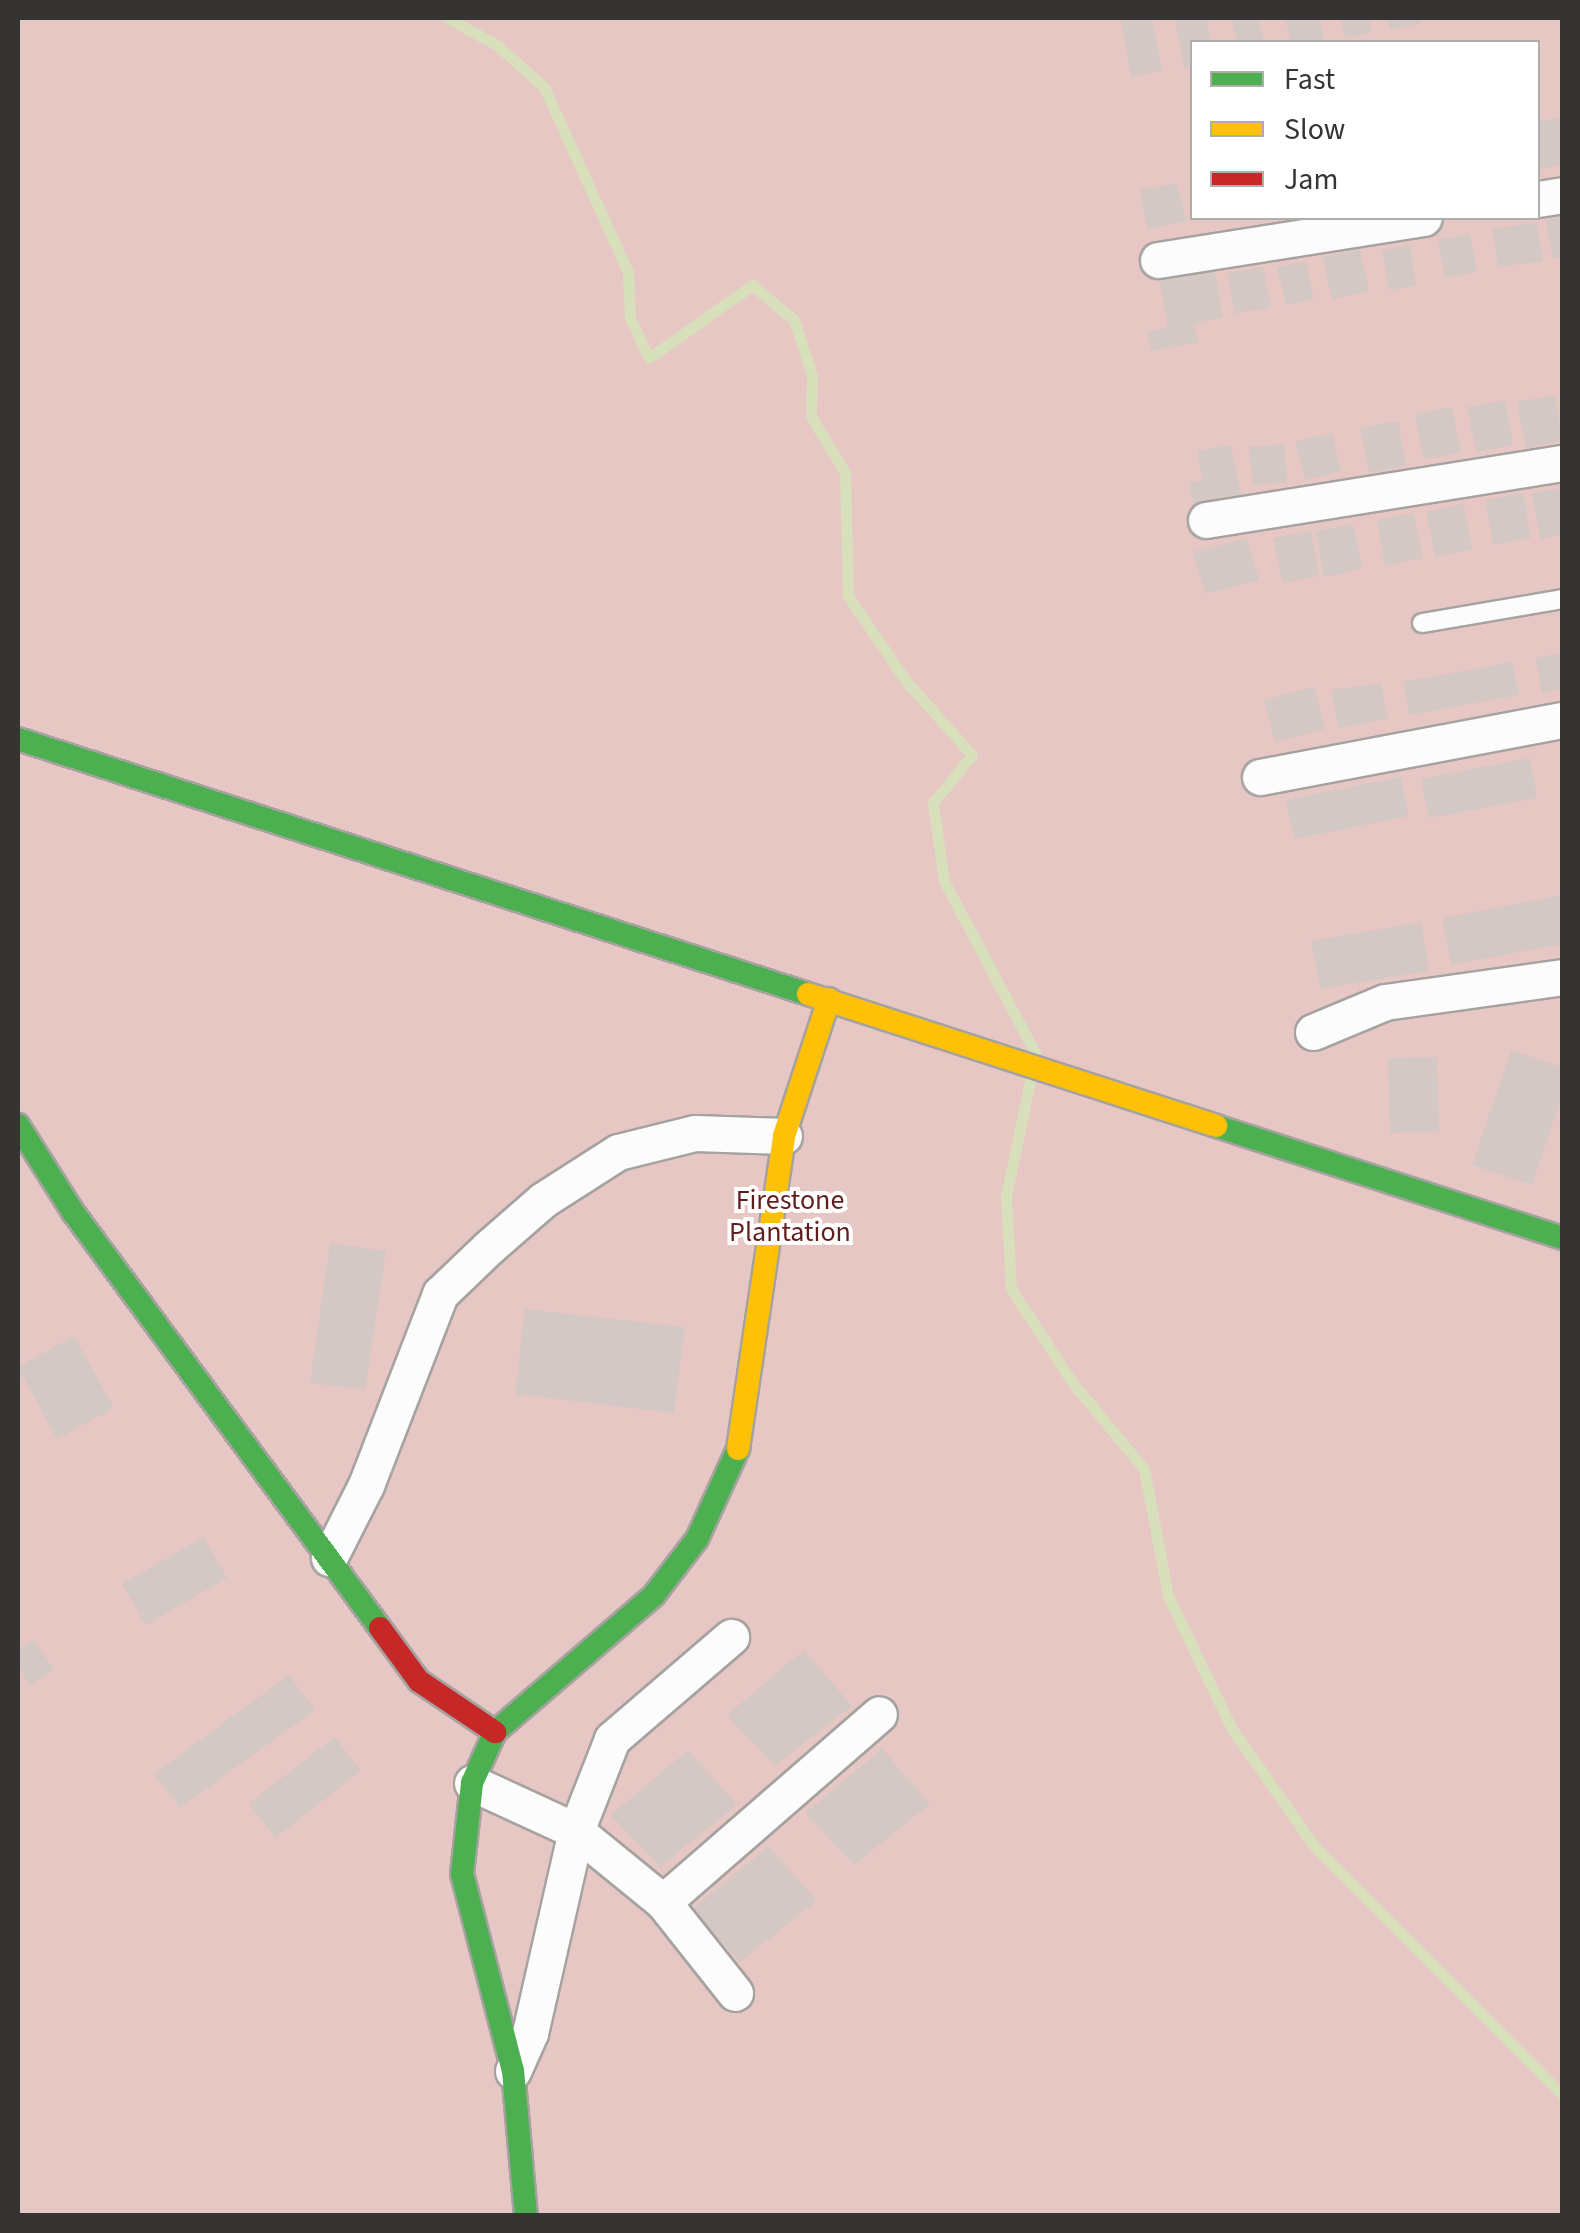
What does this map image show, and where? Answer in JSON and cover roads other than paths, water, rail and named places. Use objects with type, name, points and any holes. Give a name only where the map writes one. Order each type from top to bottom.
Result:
[{"type":"street","points":[[1158,260],[1411,220]]},
{"type":"street","points":[[1206,520],[1562,463]]},
{"type":"street","points":[[1260,777],[1562,720]]},
{"type":"street","points":[[18,739],[1562,1238]]},
{"type":"street","points":[[1312,1032],[1385,1002],[1562,978]]},
{"type":"street","points":[[526,2216],[513,2071],[462,1874],[472,1783],[496,1732],[654,1594],[698,1539],[738,1456],[784,1136],[829,999]]},
{"type":"street","points":[[18,1125],[73,1212],[418,1681],[496,1732]]},
{"type":"street","points":[[328,1558],[366,1485],[440,1294],[488,1248],[543,1200],[618,1152],[695,1133],[784,1136]]},
{"type":"street","points":[[513,2071],[530,2033],[576,1831],[612,1739],[731,1637]]},
{"type":"street","points":[[663,1902],[879,1714]]},
{"type":"street","points":[[472,1783],[576,1831],[663,1902],[736,1994]]},
{"type":"lane","points":[[1422,623],[1562,599]]},
{"type":"waterway","points":[[448,18],[498,46],[544,87],[628,272],[630,318],[649,358],[752,285],[794,320],[812,375],[811,417],[845,472],[848,596],[906,681],[972,755],[933,803],[944,881],[1035,1053]]},
{"type":"waterway","points":[[1031,1076],[1006,1197],[1011,1289],[1072,1382],[1144,1469],[1168,1596],[1232,1729],[1315,1847],[1562,2095]]},
{"type":"park label","name":"Firestone Plantation","points":[[790,1216]]}]
